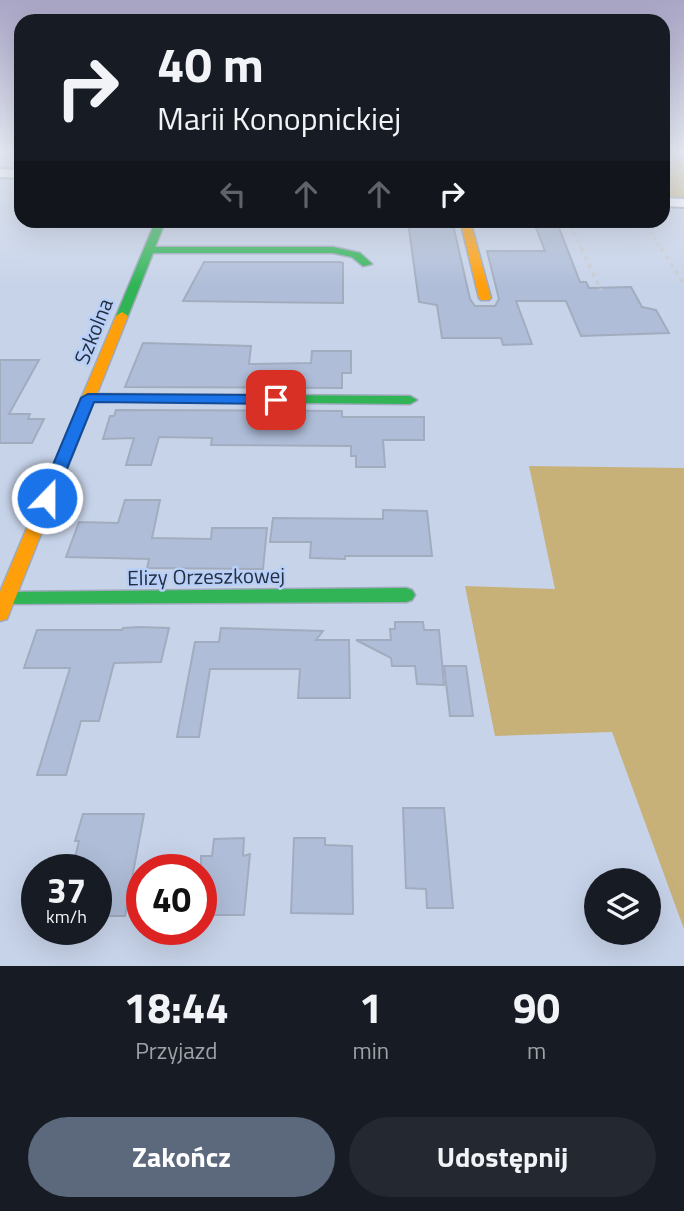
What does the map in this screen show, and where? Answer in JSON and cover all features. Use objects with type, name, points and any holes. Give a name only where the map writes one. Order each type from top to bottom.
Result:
[{"type":"street","name":"Szkolna","points":[[3,606],[158,228]]},
{"type":"street","points":[[467,228],[485,298]]},
{"type":"street","points":[[149,250],[333,250],[356,255],[366,264]]},
{"type":"street","points":[[88,398],[410,400]]},
{"type":"street","name":"Elizy Orzeszkowej","points":[[3,606],[406,595]]},
{"type":"path","points":[[572,228],[601,290]]},
{"type":"path","points":[[647,228],[684,284]]},
{"type":"shaded area","points":[[670,197],[684,197],[684,203],[670,202]]},
{"type":"shaded area","points":[[529,466],[684,468],[684,929],[612,732],[495,736],[465,586],[555,589]]},
{"type":"building","points":[[454,228],[470,299],[475,306],[495,306],[499,299],[487,251],[545,251],[536,228],[559,228],[580,282],[586,282],[589,288],[631,287],[642,307],[656,310],[669,333],[581,336],[566,301],[516,301],[532,344],[503,345],[501,338],[442,338],[437,305],[419,302],[409,229]]},
{"type":"building","points":[[204,262],[340,262],[343,263],[343,303],[183,301]]},
{"type":"building","points":[[143,343],[251,346],[249,364],[311,363],[312,351],[351,351],[351,373],[342,373],[342,388],[125,387]]},
{"type":"building","points":[[0,360],[39,360],[9,414],[30,414],[28,419],[44,419],[32,443],[0,443]]},
{"type":"building","points":[[116,410],[342,411],[342,417],[424,417],[424,440],[383,440],[385,467],[356,467],[356,456],[351,456],[351,446],[211,445],[212,438],[159,437],[151,465],[126,465],[134,438],[103,439],[110,416],[114,416]]},
{"type":"building","points":[[125,500],[160,500],[152,538],[211,539],[212,528],[267,528],[263,569],[147,568],[149,559],[66,557],[79,522],[118,523]]},
{"type":"building","points":[[383,510],[427,511],[432,556],[310,558],[311,542],[270,542],[273,518],[383,519]]},
{"type":"building","points":[[395,622],[423,622],[424,630],[439,630],[444,685],[417,684],[415,666],[392,666],[391,658],[356,640],[391,640],[390,629],[395,629]]},
{"type":"building","points":[[140,627],[169,628],[161,662],[114,663],[99,721],[81,721],[66,775],[37,775],[70,668],[24,668],[37,630],[122,630]]},
{"type":"building","points":[[221,628],[323,631],[316,640],[349,640],[350,698],[298,698],[300,669],[210,669],[199,737],[177,737],[195,642],[219,642]]},
{"type":"building","points":[[444,666],[466,666],[473,716],[450,716]]},
{"type":"building","points":[[403,808],[444,808],[453,908],[427,908],[426,889],[406,888]]},
{"type":"building","points":[[83,814],[144,814],[137,854],[126,854],[125,916],[112,916],[112,854],[76,854],[79,841],[75,841]]},
{"type":"building","points":[[244,838],[243,856],[250,854],[244,915],[217,915],[217,854],[212,854],[214,839]]},
{"type":"building","points":[[294,838],[325,838],[325,845],[352,846],[353,914],[291,913]]},
{"type":"traffic: fast","points":[[122,316],[158,228]]},
{"type":"traffic: fast","points":[[149,250],[333,250],[356,255],[367,264]]},
{"type":"traffic: fast","points":[[88,398],[410,400]]},
{"type":"traffic: fast","points":[[6,599],[406,595]]},
{"type":"traffic: slow","points":[[467,228],[485,298]]},
{"type":"traffic: slow","points":[[0,614],[122,316]]},
{"type":"route","points":[[47,498],[88,398],[276,400]]}]
